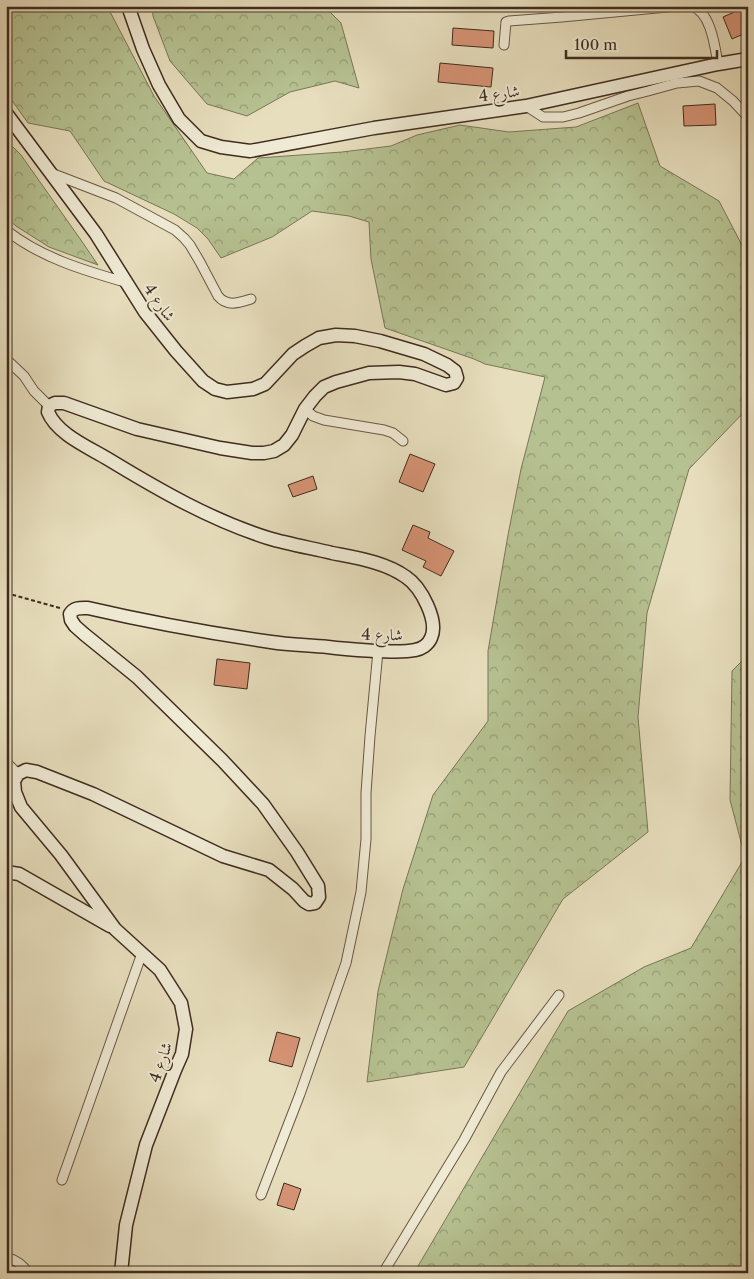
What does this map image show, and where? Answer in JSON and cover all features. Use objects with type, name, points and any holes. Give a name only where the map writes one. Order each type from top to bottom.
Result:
[{"type":"street","name":"شارع 4","points":[[128,6],[143,49],[159,85],[179,119],[201,141],[220,147],[250,151],[374,128],[526,106],[718,64],[748,60]]},
{"type":"street","points":[[504,45],[506,22],[509,20],[678,6]]},
{"type":"street","points":[[691,6],[702,13],[707,22],[713,37],[718,64]]},
{"type":"street","points":[[526,106],[543,117],[564,117],[628,96],[677,83],[699,82],[717,88],[748,116]]},
{"type":"street","name":"شارع 4","points":[[6,113],[96,234],[145,312],[203,381],[227,392],[254,389],[265,384],[294,354],[305,346],[319,338],[336,336],[355,336],[380,340],[424,354],[447,365],[455,371],[457,378],[454,383],[446,385],[415,374],[399,372],[369,374],[336,382],[324,388],[315,396],[305,409],[292,435],[284,445],[274,451],[252,454],[137,428],[64,403],[55,403],[49,406],[48,412],[55,425],[82,445],[189,505],[268,538],[359,557],[407,577],[418,588],[426,601],[433,627],[432,638],[426,646],[417,650],[396,652],[273,642],[177,627],[88,608],[72,611]]},
{"type":"street","points":[[51,173],[116,198],[175,230],[190,245],[222,301],[236,304],[251,299]]},
{"type":"street","points":[[6,230],[19,240],[62,261],[87,271],[128,283]]},
{"type":"street","points":[[6,359],[24,376],[34,391],[49,406]]},
{"type":"street","points":[[305,409],[313,416],[324,420],[384,430],[393,433],[403,441]]},
{"type":"street","points":[[6,762],[18,774],[26,770],[37,772],[92,794],[222,856],[269,870],[293,889],[304,902],[309,904],[315,903],[319,897],[318,886],[310,871],[263,804],[222,760],[137,677],[75,626],[71,620],[70,614],[72,611]]},
{"type":"street","points":[[260,1196],[304,1085],[346,963],[361,892],[366,839],[368,755],[378,651]]},
{"type":"street","name":"شارع 4","points":[[18,774],[14,781],[15,792],[21,807],[61,856],[114,929],[160,970],[181,1003],[186,1029],[182,1054],[146,1145],[126,1225],[121,1273]]},
{"type":"street","points":[[6,872],[20,874],[114,929]]},
{"type":"street","points":[[62,1180],[142,953]]},
{"type":"street","points":[[383,1273],[464,1140],[501,1072],[559,995]]},
{"type":"street","points":[[6,1257],[12,1258],[24,1265],[28,1273]]},
{"type":"lane","points":[[725,8],[732,6]]},
{"type":"path","points":[[6,593],[72,611]]},
{"type":"green space","points":[[6,6],[107,6],[154,96],[207,173],[234,179],[258,158],[342,152],[391,146],[417,135],[460,125],[509,132],[576,127],[638,103],[660,166],[719,201],[746,253],[748,285],[748,408],[689,469],[647,613],[638,717],[648,832],[563,899],[464,1067],[367,1082],[378,991],[403,889],[433,795],[488,721],[488,651],[521,469],[545,377],[485,364],[385,328],[371,259],[369,222],[349,216],[312,211],[272,237],[221,258],[208,239],[197,228],[174,214],[104,181],[70,131],[28,123],[6,92]]},
{"type":"green space","points":[[152,6],[324,6],[341,23],[359,88],[335,81],[290,92],[247,116],[207,104],[170,61],[153,16]]},
{"type":"green space","points":[[6,142],[21,155],[98,265],[49,247],[6,218]]},
{"type":"green space","points":[[748,655],[748,1273],[414,1273],[568,1011],[644,967],[691,948],[745,857],[730,800],[732,671]]},
{"type":"building","points":[[748,6],[748,32],[732,39],[723,17]]},
{"type":"building","points":[[453,28],[494,31],[493,48],[452,45]]},
{"type":"building","points":[[440,63],[493,68],[491,87],[438,82]]},
{"type":"building","points":[[715,104],[716,125],[684,126],[683,106]]},
{"type":"building","points":[[410,454],[435,464],[423,492],[399,482]]},
{"type":"building","points":[[313,476],[317,489],[293,497],[288,485]]},
{"type":"building","points":[[413,525],[430,532],[428,538],[454,551],[441,576],[423,567],[426,561],[402,550]]},
{"type":"building","points":[[217,659],[250,663],[247,689],[214,685]]},
{"type":"building","points":[[277,1032],[300,1038],[292,1067],[269,1061]]},
{"type":"building","points":[[284,1183],[301,1189],[294,1210],[277,1205]]}]
